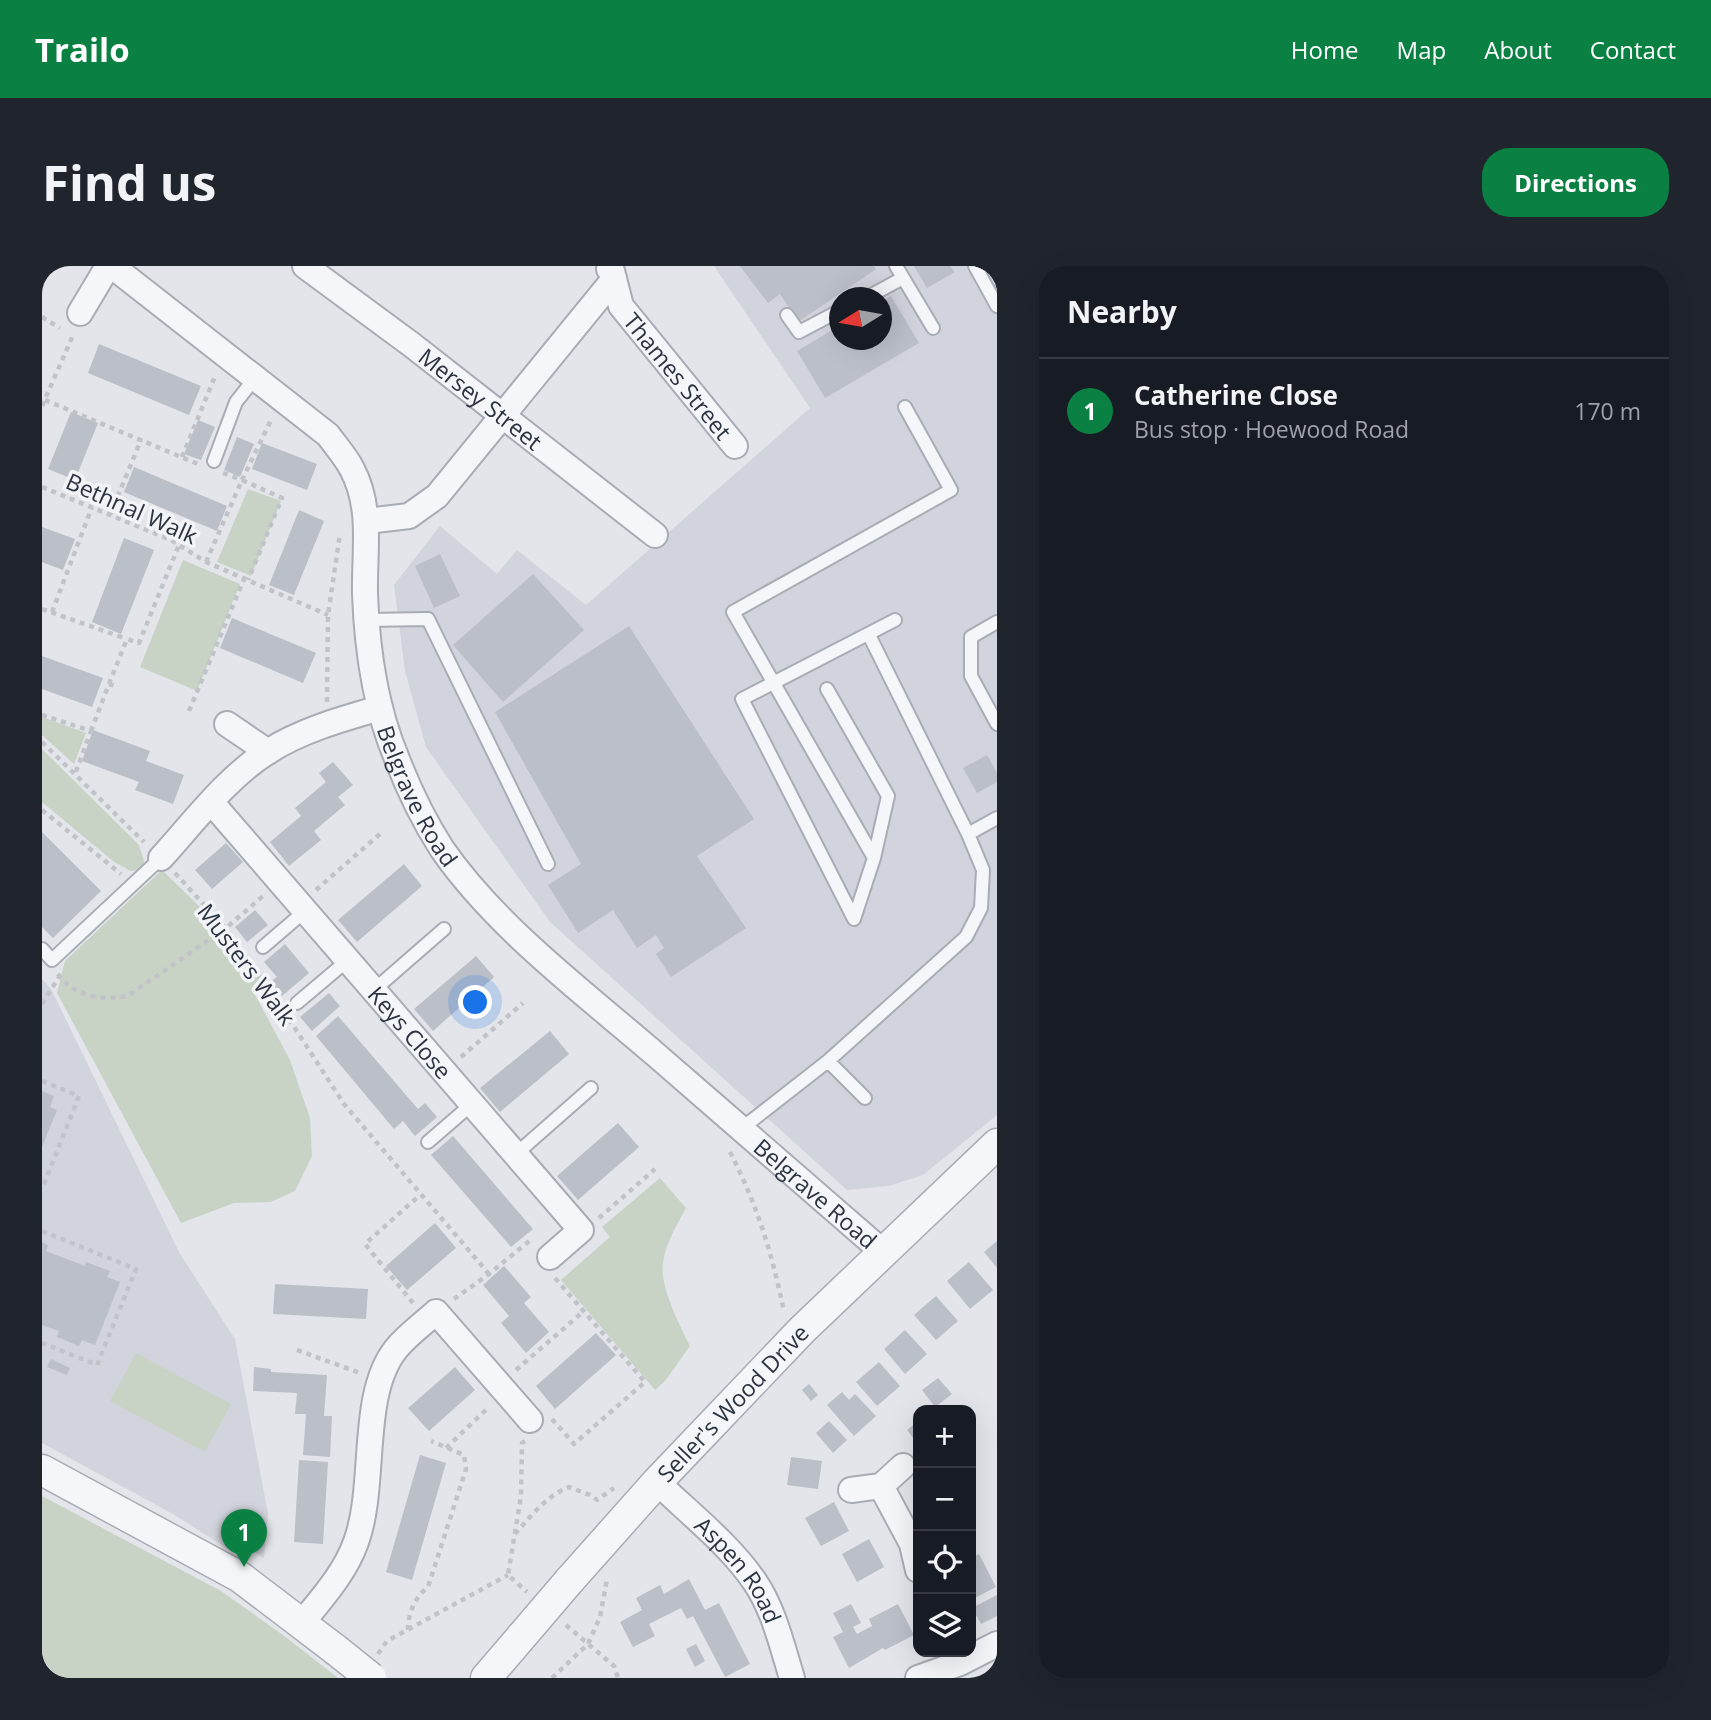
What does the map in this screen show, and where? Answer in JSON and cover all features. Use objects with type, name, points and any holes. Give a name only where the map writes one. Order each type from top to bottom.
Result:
[{"type":"street","points":[[80,313],[110,266]]},
{"type":"street","name":"Belgrave Road","points":[[110,266],[328,435],[351,466],[358,481],[367,521],[367,620],[380,708],[396,757],[416,802],[442,848],[474,890],[570,981],[883,1252]]},
{"type":"street","name":"Mersey Street","points":[[305,266],[503,415],[655,535]]},
{"type":"street","points":[[367,521],[409,516],[437,496],[615,270]]},
{"type":"street","name":"Thames Street","points":[[615,270],[621,306],[735,446]]},
{"type":"street","points":[[161,858],[237,776],[268,752],[327,724],[380,708]]},
{"type":"street","points":[[227,724],[268,752]]},
{"type":"street","name":"Keys Close","points":[[212,803],[581,1230]]},
{"type":"street","name":"Seller's Wood Drive","points":[[486,1678],[601,1542],[802,1330],[997,1144]]},
{"type":"street","points":[[545,1261],[581,1230]]},
{"type":"street","points":[[302,1623],[340,1574],[356,1544],[365,1508],[374,1409],[381,1379],[397,1348],[432,1316],[534,1425]]},
{"type":"street","points":[[851,1490],[881,1486],[903,1466]]},
{"type":"street","points":[[42,1470],[240,1577],[336,1650],[372,1669]]},
{"type":"street","name":"Aspen Road","points":[[657,1482],[730,1551],[756,1583],[773,1617],[792,1678]]},
{"type":"street","points":[[881,1486],[913,1549]]},
{"type":"street","points":[[976,1651],[997,1644]]},
{"type":"street","points":[[918,1678],[957,1657]]},
{"type":"lane","points":[[896,266],[933,328]]},
{"type":"lane","points":[[975,266],[997,306]]},
{"type":"lane","points":[[886,287],[903,278]]},
{"type":"lane","points":[[787,315],[799,332],[829,316]]},
{"type":"lane","points":[[214,461],[236,402],[255,378]]},
{"type":"lane","points":[[874,858],[733,612],[951,490],[905,407]]},
{"type":"lane","points":[[367,620],[428,620],[548,864]]},
{"type":"lane","points":[[827,689],[888,796],[874,858],[854,919],[742,699],[895,620]]},
{"type":"lane","points":[[997,622],[971,637],[971,676],[997,724]]},
{"type":"lane","points":[[741,1129],[828,1061],[966,937],[981,908],[983,870],[968,834],[869,635]]},
{"type":"lane","points":[[968,834],[997,818]]},
{"type":"lane","points":[[42,949],[52,960],[161,858]]},
{"type":"lane","points":[[263,947],[302,907]]},
{"type":"lane","points":[[374,990],[444,929]]},
{"type":"lane","points":[[298,1003],[348,960]]},
{"type":"lane","points":[[828,1061],[865,1097]]},
{"type":"lane","points":[[516,1154],[592,1088]]},
{"type":"lane","points":[[428,1142],[472,1104]]},
{"type":"path","points":[[42,317],[73,336],[42,406]]},
{"type":"path","points":[[45,400],[182,457],[224,354]]},
{"type":"path","name":"Bethnal Walk","points":[[206,562],[281,398]]},
{"type":"path","points":[[110,515],[141,440]]},
{"type":"path","points":[[189,711],[282,498],[242,480]]},
{"type":"path","name":"Bethnal Walk","points":[[42,487],[178,545],[206,562],[328,615]]},
{"type":"path","points":[[52,612],[92,507]]},
{"type":"path","points":[[327,724],[328,615],[340,534]]},
{"type":"path","points":[[42,608],[139,643],[178,545]]},
{"type":"path","points":[[75,774],[127,639]]},
{"type":"path","points":[[109,684],[118,687]]},
{"type":"path","points":[[42,715],[91,731]]},
{"type":"path","name":"Musters Walk","points":[[42,742],[161,858],[226,928],[344,1104],[489,1274]]},
{"type":"path","points":[[42,810],[133,883]]},
{"type":"path","points":[[302,907],[382,833]]},
{"type":"path","points":[[52,960],[59,977],[79,993],[114,1000],[129,995],[226,928],[279,881]]},
{"type":"path","points":[[42,1004],[59,977]]},
{"type":"path","points":[[444,1072],[523,1003]]},
{"type":"path","points":[[42,1081],[79,1096],[42,1189]]},
{"type":"path","points":[[741,1129],[727,1145],[760,1218],[774,1260],[784,1314],[802,1330]]},
{"type":"path","points":[[581,1230],[596,1221],[655,1169]]},
{"type":"path","points":[[420,1195],[365,1244],[432,1316],[515,1253]]},
{"type":"path","points":[[42,1231],[136,1269],[97,1365],[42,1343]]},
{"type":"path","points":[[508,1575],[521,1496],[522,1443],[534,1425],[551,1418],[573,1444],[645,1382],[545,1261],[526,1244]]},
{"type":"path","points":[[446,1448],[502,1388],[584,1311]]},
{"type":"path","points":[[297,1350],[381,1379]]},
{"type":"path","points":[[408,1630],[408,1619],[419,1594],[428,1587],[466,1469],[464,1455],[431,1441]]},
{"type":"path","points":[[515,1534],[539,1507],[557,1492],[569,1488],[597,1500],[620,1484]]},
{"type":"path","points":[[552,1678],[588,1644],[600,1617],[609,1572],[601,1542]]},
{"type":"path","points":[[372,1669],[387,1641],[508,1575]]},
{"type":"path","points":[[508,1575],[537,1600]]},
{"type":"path","points":[[565,1624],[614,1666],[618,1678]]},
{"type":"shaded area","points":[[714,266],[997,266],[997,1115],[923,1175],[889,1186],[847,1190],[550,922],[426,747],[405,671],[394,585],[440,526],[497,574],[517,550],[586,605],[810,408]]},
{"type":"shaded area","points":[[42,979],[51,989],[180,1254],[235,1339],[268,1514],[264,1558],[243,1545],[228,1549],[173,1514],[42,1443]]},
{"type":"green space","points":[[248,489],[281,501],[251,576],[217,562]]},
{"type":"green space","points":[[183,560],[240,584],[197,691],[140,667]]},
{"type":"green space","points":[[42,717],[86,733],[74,764],[42,735]]},
{"type":"green space","points":[[42,749],[139,845],[145,864],[141,870],[130,871],[113,861],[42,802]]},
{"type":"green space","points":[[162,870],[206,913],[261,980],[253,991],[290,1060],[310,1118],[312,1156],[295,1191],[271,1202],[234,1203],[181,1223],[57,993],[65,961]]},
{"type":"green space","points":[[660,1178],[686,1208],[666,1249],[663,1272],[671,1305],[690,1346],[665,1381],[655,1390],[561,1280],[610,1237],[602,1227]]},
{"type":"green space","points":[[136,1353],[231,1404],[205,1452],[110,1401]]},
{"type":"green space","points":[[42,1496],[221,1591],[338,1678],[42,1678]]},
{"type":"building","points":[[740,266],[874,266],[876,269],[850,287],[829,287],[829,301],[798,322],[780,294],[768,303]]},
{"type":"building","points":[[914,266],[950,266],[955,272],[927,288]]},
{"type":"building","points":[[892,298],[919,343],[825,398],[797,351],[829,332],[829,350],[892,350]]},
{"type":"building","points":[[99,344],[201,386],[189,415],[88,373]]},
{"type":"building","points":[[71,412],[98,423],[75,480],[48,469]]},
{"type":"building","points":[[198,420],[215,427],[201,460],[184,454]]},
{"type":"building","points":[[237,437],[254,444],[240,477],[224,470]]},
{"type":"building","points":[[262,443],[317,464],[307,490],[252,469]]},
{"type":"building","points":[[134,467],[227,506],[217,531],[124,492]]},
{"type":"building","points":[[299,510],[324,521],[294,595],[269,585]]},
{"type":"building","points":[[42,527],[75,539],[63,570],[42,562]]},
{"type":"building","points":[[124,538],[154,550],[121,634],[92,622]]},
{"type":"building","points":[[440,554],[460,596],[434,608],[415,566]]},
{"type":"building","points":[[533,574],[584,630],[503,702],[453,645]]},
{"type":"building","points":[[232,618],[316,653],[303,683],[220,648]]},
{"type":"building","points":[[629,626],[754,819],[697,856],[746,928],[671,977],[656,954],[664,948],[656,935],[637,948],[613,910],[578,933],[548,885],[581,864],[495,712]]},
{"type":"building","points":[[42,656],[103,678],[92,707],[42,689]]},
{"type":"building","points":[[93,730],[150,751],[146,761],[184,775],[173,804],[135,790],[139,782],[82,761]]},
{"type":"building","points":[[987,755],[997,773],[997,782],[977,793],[963,768]]},
{"type":"building","points":[[333,762],[353,785],[338,797],[345,805],[314,831],[321,840],[289,866],[270,842],[301,816],[295,808],[326,782],[319,773]]},
{"type":"building","points":[[42,832],[101,891],[53,938],[42,927]]},
{"type":"building","points":[[226,843],[243,862],[212,889],[195,870]]},
{"type":"building","points":[[404,864],[422,886],[357,942],[338,920]]},
{"type":"building","points":[[255,910],[268,925],[247,942],[235,927]]},
{"type":"building","points":[[285,944],[309,973],[282,996],[270,982],[277,977],[264,962]]},
{"type":"building","points":[[476,956],[494,977],[433,1031],[414,1009]]},
{"type":"building","points":[[329,993],[340,1006],[312,1031],[300,1017]]},
{"type":"building","points":[[338,1016],[418,1109],[425,1103],[437,1117],[415,1136],[403,1121],[394,1129],[316,1036]]},
{"type":"building","points":[[550,1031],[569,1054],[500,1112],[480,1088]]},
{"type":"building","points":[[42,1091],[54,1096],[50,1107],[57,1110],[42,1147]]},
{"type":"building","points":[[618,1123],[639,1147],[578,1200],[557,1176]]},
{"type":"building","points":[[453,1136],[533,1229],[511,1247],[431,1155]]},
{"type":"building","points":[[435,1223],[456,1248],[407,1290],[386,1266]]},
{"type":"building","points":[[997,1241],[997,1268],[984,1252]]},
{"type":"building","points":[[42,1242],[48,1245],[46,1251],[85,1266],[86,1262],[110,1271],[107,1277],[120,1282],[95,1345],[82,1340],[79,1346],[57,1337],[59,1331],[42,1325]]},
{"type":"building","points":[[969,1262],[993,1290],[970,1309],[947,1281]]},
{"type":"building","points":[[504,1266],[531,1297],[524,1303],[549,1332],[526,1353],[501,1323],[509,1316],[483,1285]]},
{"type":"building","points":[[275,1284],[368,1289],[366,1319],[273,1314]]},
{"type":"building","points":[[936,1296],[958,1321],[936,1340],[914,1315]]},
{"type":"building","points":[[905,1330],[927,1354],[905,1374],[884,1349]]},
{"type":"building","points":[[596,1333],[616,1355],[555,1409],[536,1386]]},
{"type":"building","points":[[51,1359],[70,1368],[67,1375],[47,1367]]},
{"type":"building","points":[[879,1362],[900,1386],[877,1406],[856,1382]]},
{"type":"building","points":[[254,1367],[271,1369],[271,1372],[327,1375],[324,1416],[332,1416],[330,1457],[303,1455],[306,1414],[295,1414],[297,1393],[253,1391]]},
{"type":"building","points":[[455,1367],[475,1390],[429,1431],[408,1408]]},
{"type":"building","points":[[938,1378],[952,1394],[938,1405],[933,1405],[922,1390]]},
{"type":"building","points":[[809,1384],[818,1395],[811,1401],[802,1390]]},
{"type":"building","points":[[842,1392],[849,1400],[855,1394],[876,1416],[854,1436],[827,1405]]},
{"type":"building","points":[[829,1421],[847,1440],[833,1453],[816,1433]]},
{"type":"building","points":[[913,1425],[913,1438],[907,1430]]},
{"type":"building","points":[[420,1455],[446,1463],[412,1580],[386,1572]]},
{"type":"building","points":[[791,1457],[822,1461],[818,1489],[787,1485]]},
{"type":"building","points":[[299,1460],[328,1462],[323,1544],[294,1542]]},
{"type":"building","points":[[834,1502],[849,1531],[821,1546],[805,1518]]},
{"type":"building","points":[[869,1539],[884,1567],[857,1582],[842,1554]]},
{"type":"building","points":[[979,1554],[996,1587],[976,1597],[976,1594],[976,1556]]},
{"type":"building","points":[[689,1579],[705,1610],[719,1603],[750,1664],[725,1677],[693,1616],[687,1619],[681,1608],[649,1624],[655,1636],[633,1647],[620,1622],[642,1610],[636,1598],[660,1585],[664,1594]]},
{"type":"building","points":[[997,1595],[997,1616],[981,1624],[976,1615],[976,1606]]},
{"type":"building","points":[[851,1604],[861,1623],[853,1627],[857,1634],[872,1626],[869,1619],[898,1604],[913,1636],[885,1650],[883,1648],[849,1668],[833,1637],[843,1632],[833,1613]]},
{"type":"building","points":[[696,1644],[705,1661],[695,1667],[686,1649]]},
{"type":"place","name":"Catherine Close","points":[[244,1567]]}]
